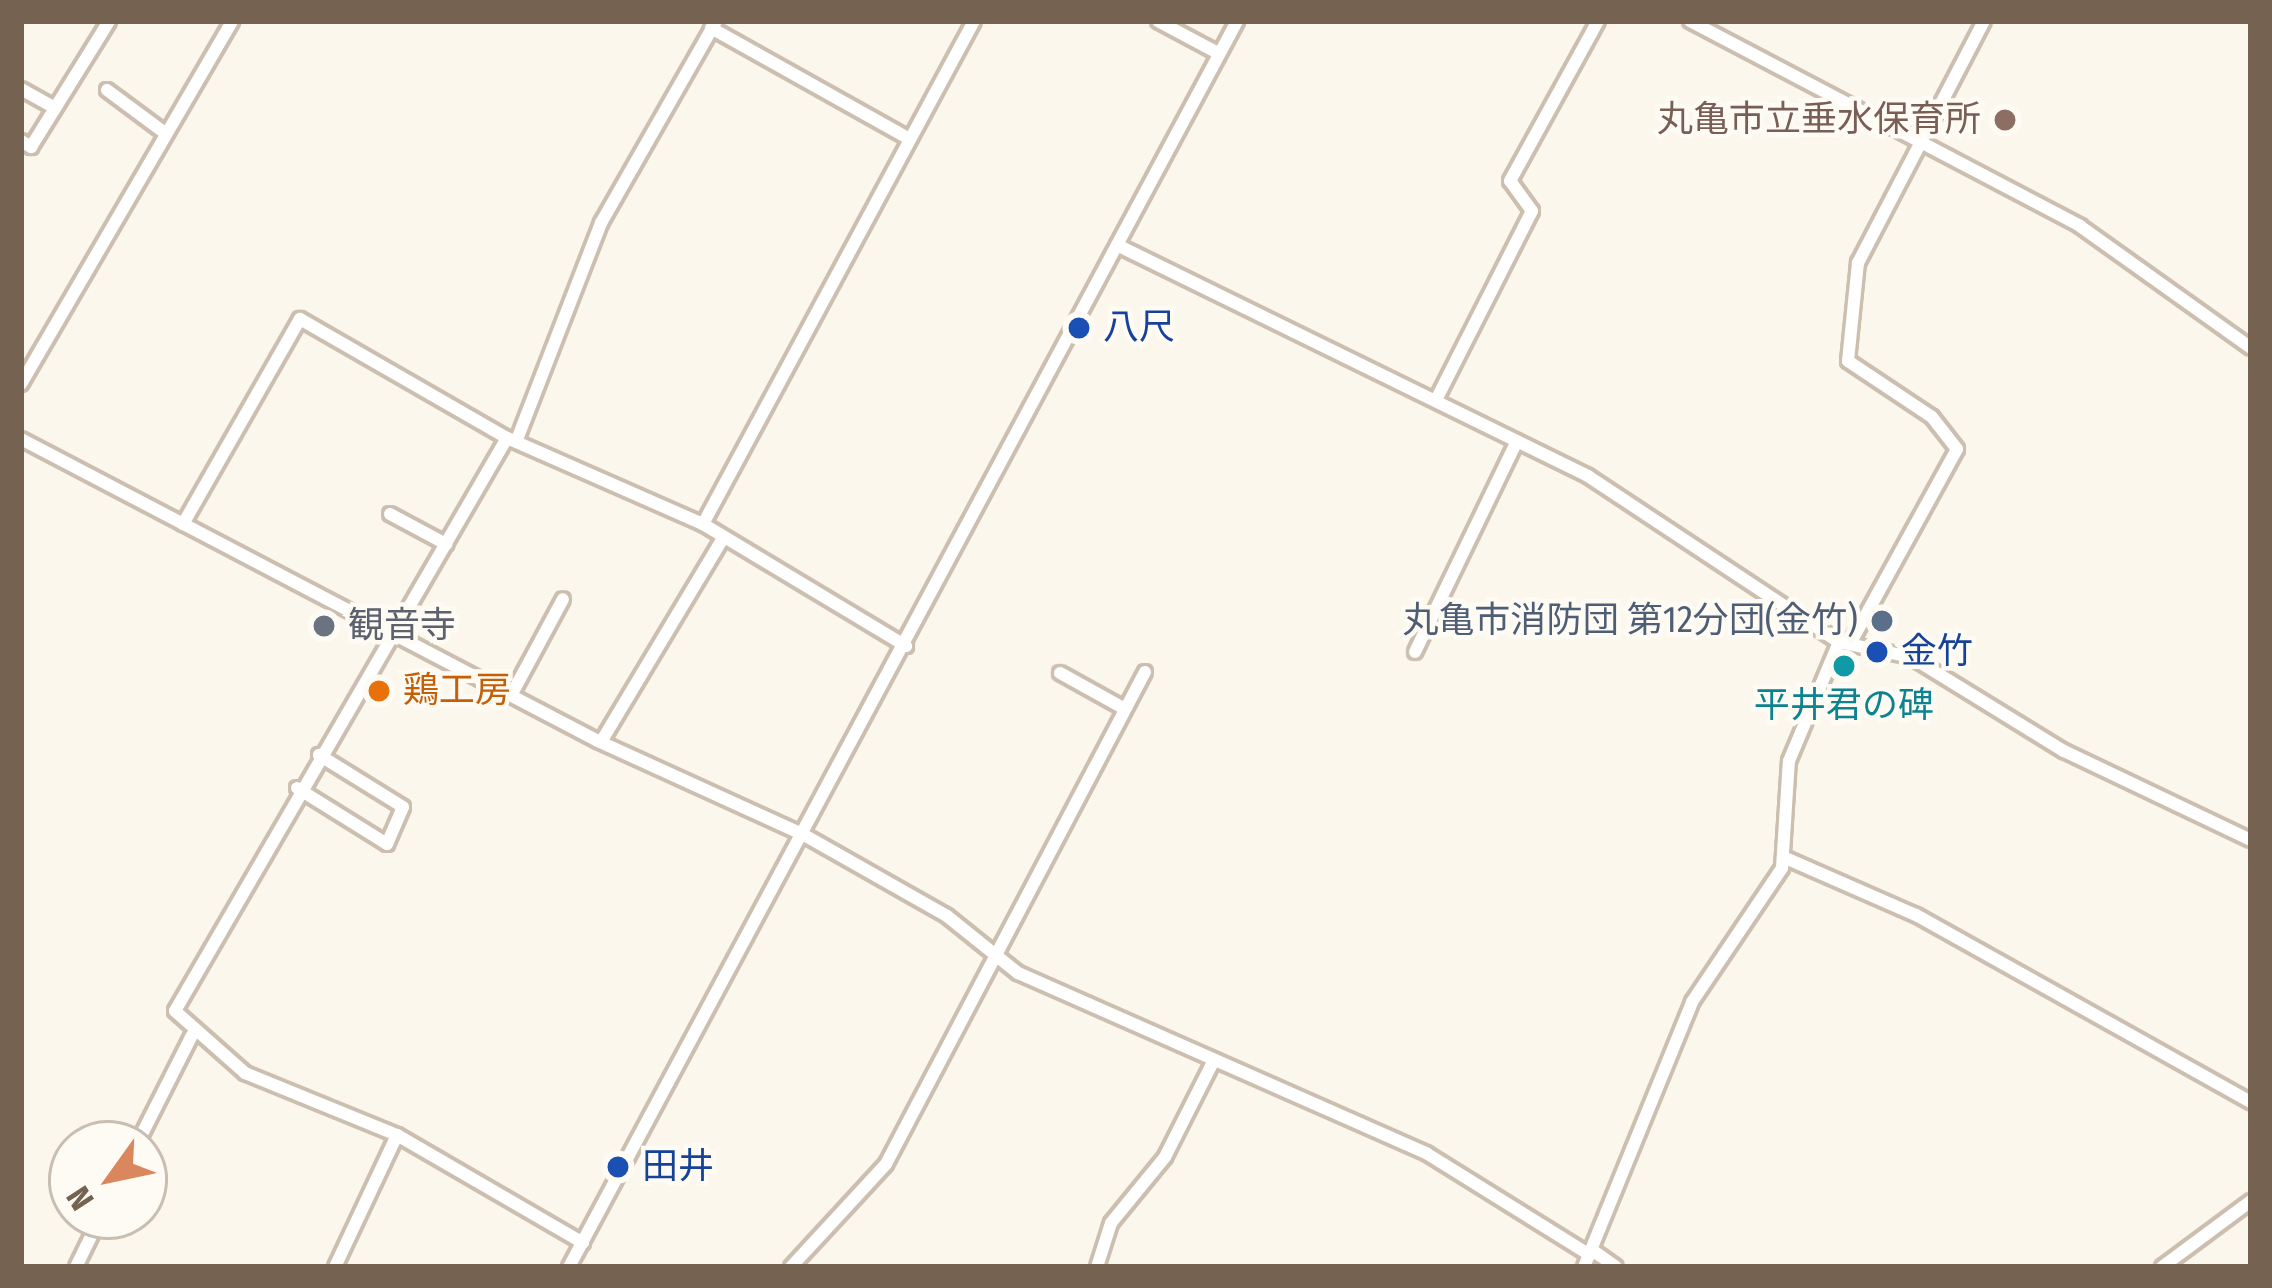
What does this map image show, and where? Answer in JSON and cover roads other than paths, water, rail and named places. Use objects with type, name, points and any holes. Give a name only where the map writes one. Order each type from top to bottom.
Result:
[{"type":"street","points":[[21,141],[31,147],[109,21]]},
{"type":"street","points":[[21,384],[232,21]]},
{"type":"street","points":[[703,524],[904,136],[974,21]]},
{"type":"street","points":[[1158,21],[1218,53]]},
{"type":"street","points":[[569,1267],[907,646],[1238,21]]},
{"type":"street","points":[[1436,400],[1532,211],[1510,181],[1598,21]]},
{"type":"street","points":[[1690,21],[2080,226],[2251,348]]},
{"type":"street","points":[[1588,1257],[1692,1002],[1783,857],[1789,761],[1845,642],[1957,448],[1932,417],[1848,361],[1858,263],[1984,21]]},
{"type":"street","points":[[583,1243],[397,1135],[245,1073],[192,1035],[175,1004],[297,788],[399,631],[446,544],[513,438],[601,223],[713,24],[904,136]]},
{"type":"street","points":[[21,89],[55,108]]},
{"type":"street","points":[[106,90],[165,133]]},
{"type":"street","points":[[1117,245],[1517,441],[1845,642],[1910,657],[2064,751],[2251,840]]},
{"type":"street","points":[[183,524],[300,320],[513,438],[703,524],[722,540],[907,646]]},
{"type":"street","points":[[21,440],[514,690],[601,742],[804,835],[947,916],[994,956],[1426,1153],[1588,1257],[1616,1267]]},
{"type":"street","points":[[1415,652],[1517,441]]},
{"type":"street","points":[[390,514],[446,544]]},
{"type":"street","points":[[601,742],[722,540]]},
{"type":"street","points":[[514,690],[563,599]]},
{"type":"street","points":[[791,1267],[886,1165],[1145,672]]},
{"type":"street","points":[[1060,673],[1125,709]]},
{"type":"street","points":[[297,788],[387,844],[403,807],[319,754]]},
{"type":"street","points":[[1783,857],[1916,914],[2251,1102]]},
{"type":"street","points":[[149,1120],[192,1035]]},
{"type":"street","points":[[1097,1267],[1111,1223],[1165,1157],[1214,1060]]},
{"type":"street","points":[[334,1267],[397,1135]]},
{"type":"street","points":[[2162,1267],[2251,1202]]},
{"type":"street","points":[[76,1267],[89,1240]]},
{"type":"place","name":"丸亀市立垂水保育所","points":[[2005,120]]},
{"type":"place","name":"八尺","points":[[1079,328]]},
{"type":"place","name":"丸亀市消防団 第12分団(金竹)","points":[[1882,621]]},
{"type":"place","name":"観音寺","points":[[324,626]]},
{"type":"place","name":"金竹","points":[[1877,652]]},
{"type":"place","name":"平井君の碑","points":[[1844,666]]},
{"type":"place","name":"鶏工房","points":[[379,691]]},
{"type":"place","name":"田井","points":[[618,1167]]}]
